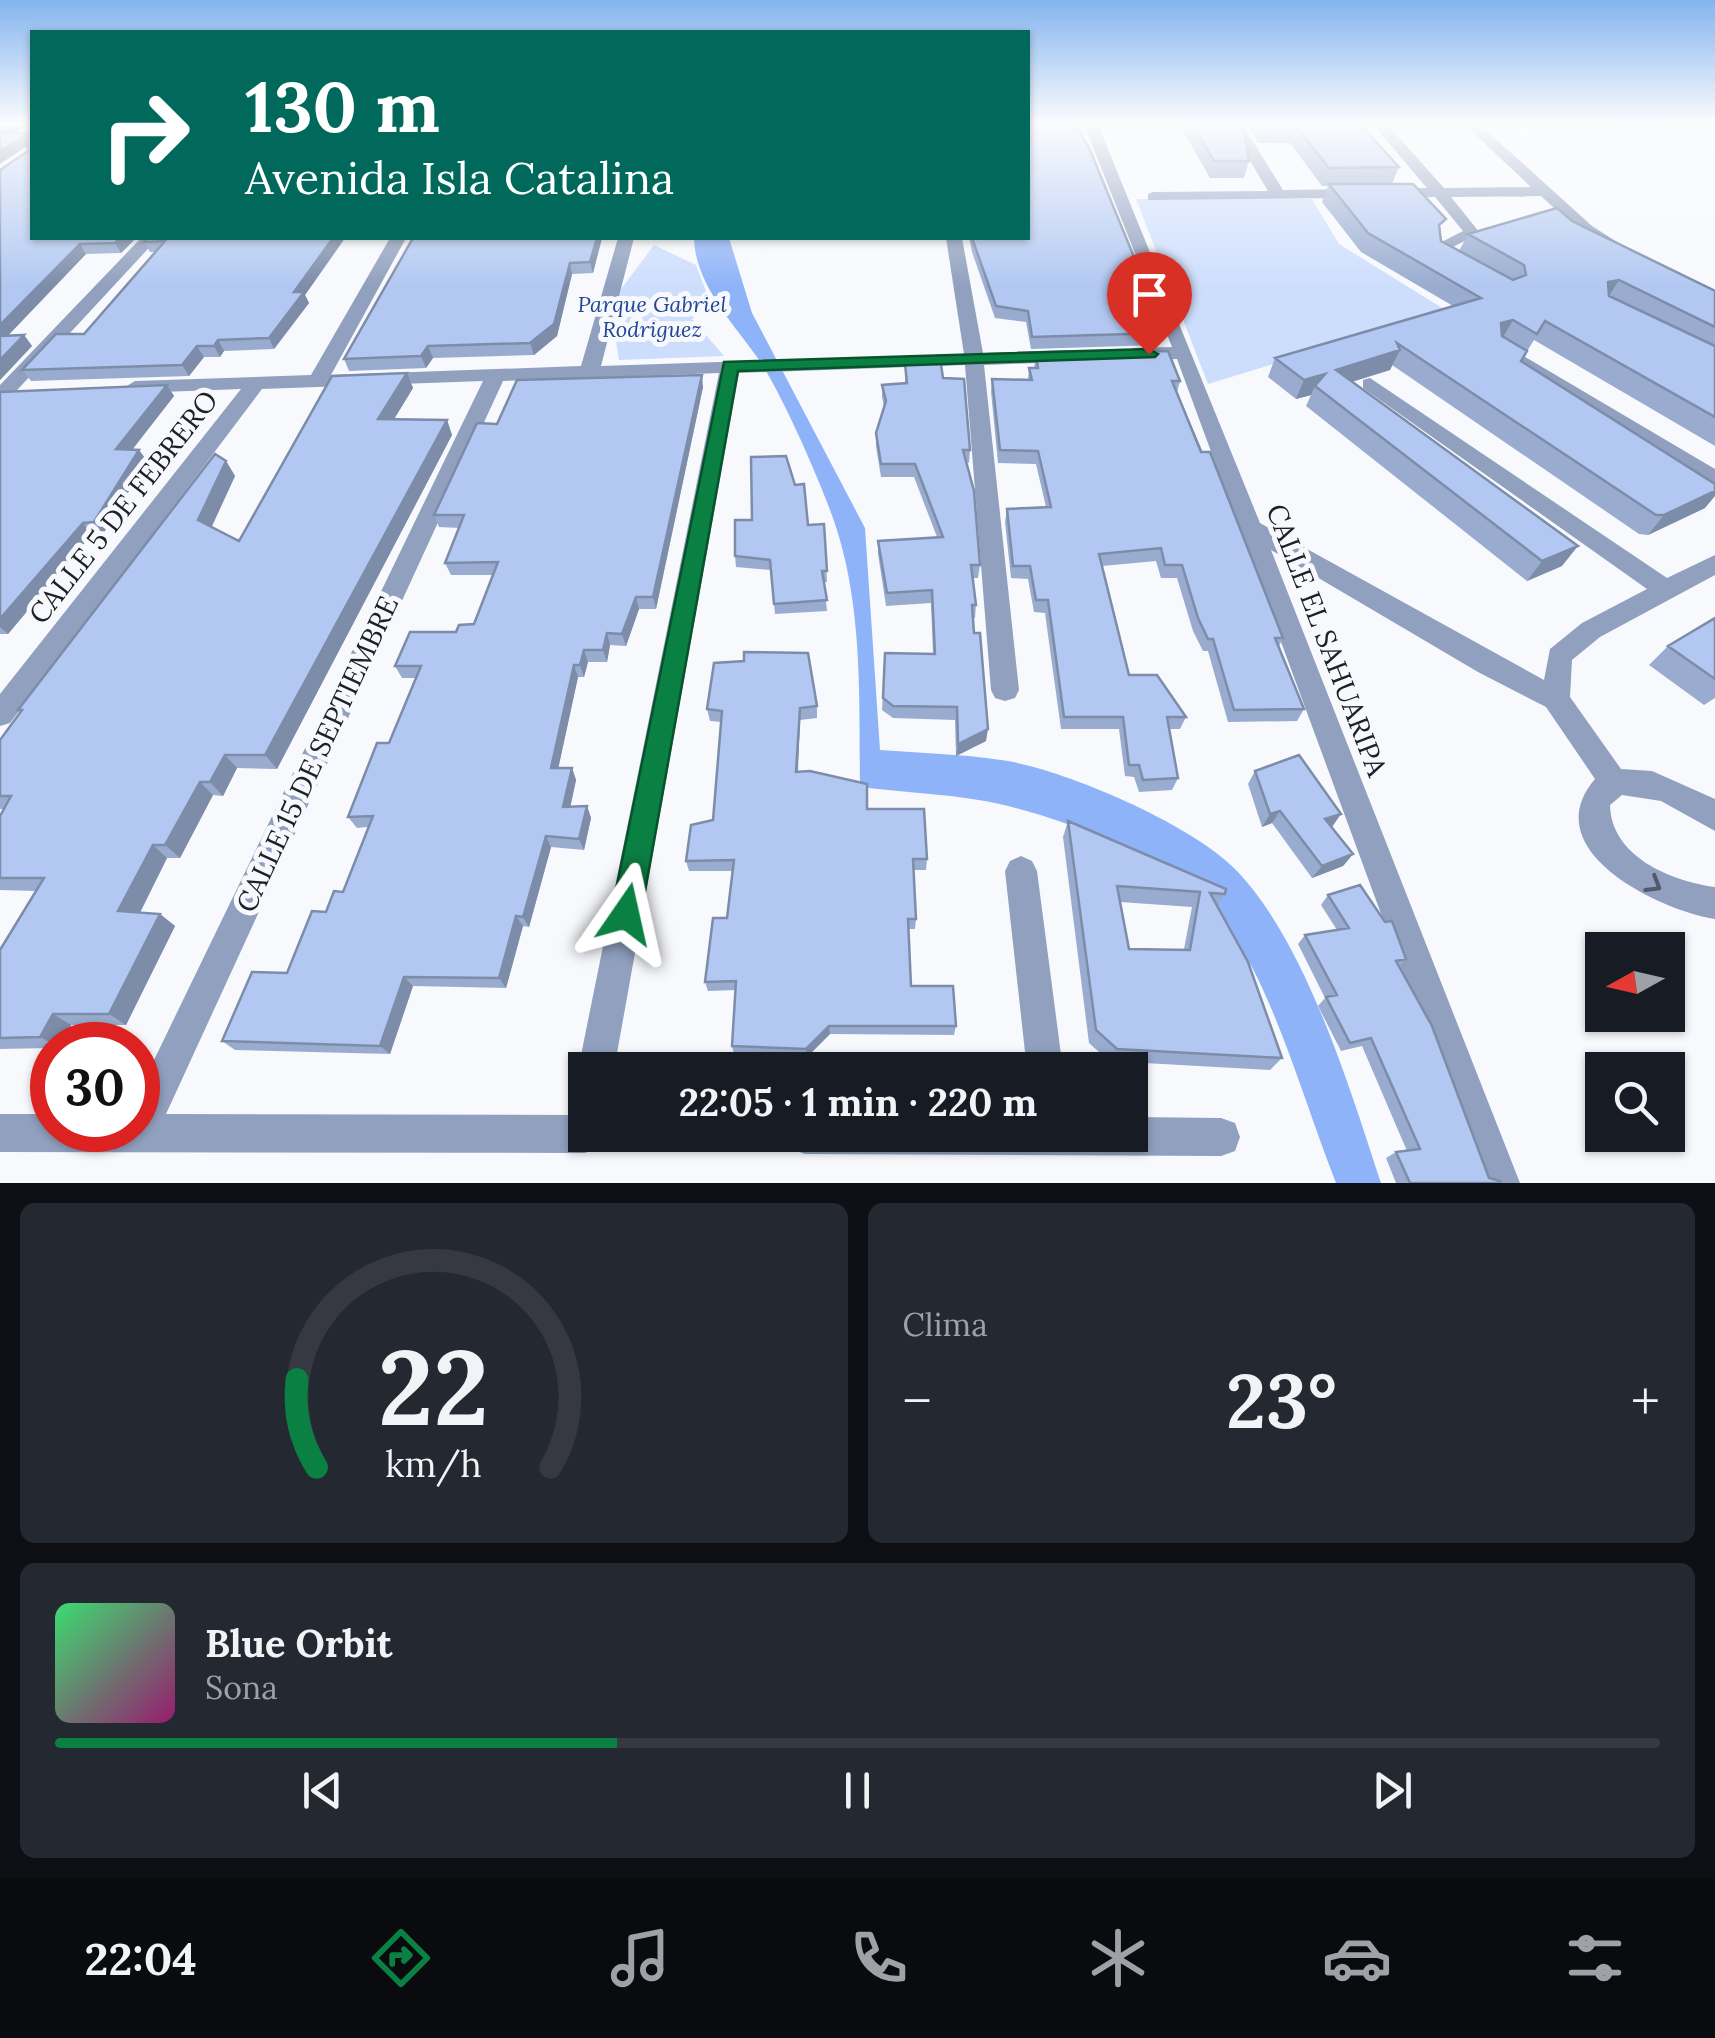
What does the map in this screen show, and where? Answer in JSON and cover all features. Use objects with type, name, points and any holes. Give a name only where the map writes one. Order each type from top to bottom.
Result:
[{"type":"street","name":"CALLE EL SAHUARIPA","points":[[1112,177],[1184,353],[1500,1183]]},
{"type":"street","points":[[1268,177],[1278,194]]},
{"type":"street","points":[[1428,177],[1472,232],[1440,247],[1440,252],[1474,274]]},
{"type":"street","points":[[1530,177],[1586,228],[1618,246]]},
{"type":"street","points":[[1153,197],[1545,191]]},
{"type":"street","points":[[2,394],[148,240]]},
{"type":"street","points":[[318,381],[397,240]]},
{"type":"street","points":[[590,373],[625,240]]},
{"type":"street","points":[[954,240],[974,359],[1005,690]]},
{"type":"street","points":[[1500,348],[1715,479]]},
{"type":"street","points":[[121,388],[1184,353]]},
{"type":"street","points":[[600,1052],[738,366]]},
{"type":"street","name":"CALLE 15 DE SEPTIEMBRE","points":[[160,1086],[496,374]]},
{"type":"street","name":"CALLE 5 DE FEBRERO","points":[[0,715],[256,383]]},
{"type":"street","points":[[1370,384],[1666,590]]},
{"type":"street","points":[[2,394],[44,390]]},
{"type":"street","points":[[1248,526],[1486,665],[1556,698],[1615,784]]},
{"type":"street","points":[[1556,698],[1560,656],[1591,630],[1715,564]]},
{"type":"street","points":[[1712,811],[1658,785],[1615,784],[1602,792],[1595,805],[1596,822],[1621,862],[1669,894],[1715,903]]},
{"type":"street","points":[[1021,872],[1043,1052]]},
{"type":"street","points":[[160,1133],[568,1132]]},
{"type":"street","points":[[0,1133],[30,1133]]},
{"type":"street","points":[[1148,1137],[1221,1137]]},
{"type":"green space","points":[[1136,199],[1312,199],[1339,244],[1447,311],[1208,384]]},
{"type":"green space","name":"Parque Gabriel Rodriguez","points":[[654,245],[696,265],[711,305],[692,319],[724,356],[619,360],[610,304]]},
{"type":"water","points":[[694,240],[730,240],[752,313],[865,528],[880,750],[1001,760],[1057,774],[1157,817],[1214,851],[1234,868],[1283,934],[1304,974],[1340,1061],[1381,1183],[1336,1183],[1287,1047],[1253,969],[1232,936],[1178,883],[1112,843],[1040,815],[969,798],[860,787],[855,625],[837,530],[778,393],[708,286]]},
{"type":"building","points":[[0,177],[30,177],[30,240],[118,240],[80,244],[0,325]]},
{"type":"building","points":[[1030,177],[1101,177],[1146,286],[1140,286],[1160,333],[1032,337],[1028,311],[996,306],[973,240],[1030,240]]},
{"type":"building","points":[[1329,184],[1413,184],[1446,219],[1439,225],[1441,241],[1513,280],[1526,275],[1524,265],[1468,234],[1557,208],[1572,221],[1715,291],[1715,327],[1619,280],[1608,282],[1609,296],[1715,346],[1715,417],[1545,321],[1537,334],[1513,320],[1501,323],[1502,336],[1527,351],[1521,361],[1715,484],[1715,491],[1664,515],[1656,515],[1397,343],[1400,350],[1336,370],[1578,546],[1542,561],[1315,386],[1325,374],[1304,380],[1275,358],[1481,298],[1368,233]]},
{"type":"building","points":[[146,240],[332,240],[294,292],[304,292],[269,338],[218,340],[214,346],[197,346],[182,365],[22,370],[56,334],[84,334],[165,241]]},
{"type":"building","points":[[412,240],[596,240],[590,262],[570,263],[554,324],[530,343],[428,346],[421,356],[344,359]]},
{"type":"building","points":[[24,335],[0,360],[0,336]]},
{"type":"building","points":[[1168,351],[1180,381],[1172,381],[1201,452],[1210,452],[1283,638],[1275,638],[1304,709],[1234,710],[1213,639],[1208,639],[1198,618],[1182,565],[1165,565],[1161,548],[1099,554],[1129,675],[1157,675],[1186,717],[1167,717],[1178,778],[1143,780],[1139,765],[1129,765],[1123,717],[1064,717],[1048,600],[1036,600],[1030,566],[1013,566],[1007,509],[1051,507],[1038,451],[1000,450],[992,379],[1032,380],[1029,368],[1038,368],[1036,355]]},
{"type":"building","points":[[905,364],[941,364],[943,378],[964,379],[970,450],[963,450],[974,491],[980,565],[971,565],[976,605],[972,605],[974,633],[980,633],[988,729],[958,744],[957,707],[893,706],[883,698],[885,653],[935,654],[932,590],[887,593],[878,541],[943,537],[915,464],[881,464],[876,433],[886,401],[882,385],[907,383]]},
{"type":"building","points":[[407,373],[378,419],[447,420],[265,755],[225,755],[210,782],[200,782],[165,845],[153,845],[118,911],[160,914],[109,1014],[53,1014],[48,1022],[30,1022],[30,1037],[0,1038],[0,950],[44,878],[0,878],[0,816],[11,796],[0,796],[0,740],[22,710],[18,710],[215,454],[226,461],[198,520],[239,541],[332,376]]},
{"type":"building","points":[[702,375],[653,597],[636,597],[622,634],[607,633],[603,650],[584,650],[580,665],[574,665],[551,768],[572,768],[563,807],[587,806],[579,839],[546,836],[523,917],[516,916],[499,978],[404,977],[380,1046],[222,1041],[252,972],[287,973],[312,911],[326,912],[334,891],[343,892],[373,816],[348,817],[377,743],[389,743],[421,666],[395,666],[410,632],[456,632],[459,625],[474,624],[498,562],[445,563],[464,515],[434,515],[477,423],[497,424],[517,380]]},
{"type":"building","points":[[167,385],[116,449],[139,450],[94,522],[83,523],[0,619],[0,392]]},
{"type":"building","points":[[786,456],[795,485],[804,484],[808,525],[824,524],[827,571],[822,571],[827,600],[774,604],[770,560],[735,556],[735,520],[752,520],[751,457]]},
{"type":"building","points":[[1715,618],[1715,679],[1668,646]]},
{"type":"building","points":[[744,652],[808,653],[817,706],[800,708],[796,772],[810,771],[867,784],[867,809],[924,809],[927,859],[913,859],[916,919],[908,919],[911,986],[953,986],[956,1026],[829,1026],[806,1049],[732,1046],[736,981],[705,982],[713,918],[727,918],[734,860],[686,861],[691,825],[713,820],[722,711],[707,709],[714,663],[744,661]]},
{"type":"building","points":[[1299,755],[1341,814],[1325,819],[1353,854],[1322,866],[1280,811],[1270,814],[1255,771]]},
{"type":"building","points":[[1068,821],[1226,889],[1225,894],[1210,893],[1248,962],[1282,1058],[1117,1049],[1096,1030]],"holes":[[[1117,886],[1200,892],[1190,950],[1129,949]]]},
{"type":"building","points":[[1360,885],[1385,922],[1392,921],[1406,959],[1396,961],[1432,1026],[1489,1178],[1501,1183],[1410,1183],[1396,1152],[1420,1149],[1371,1038],[1350,1043],[1326,997],[1337,995],[1305,935],[1349,928],[1328,895]]},
{"type":"route","points":[[626,914],[730,366],[1149,354]]}]
